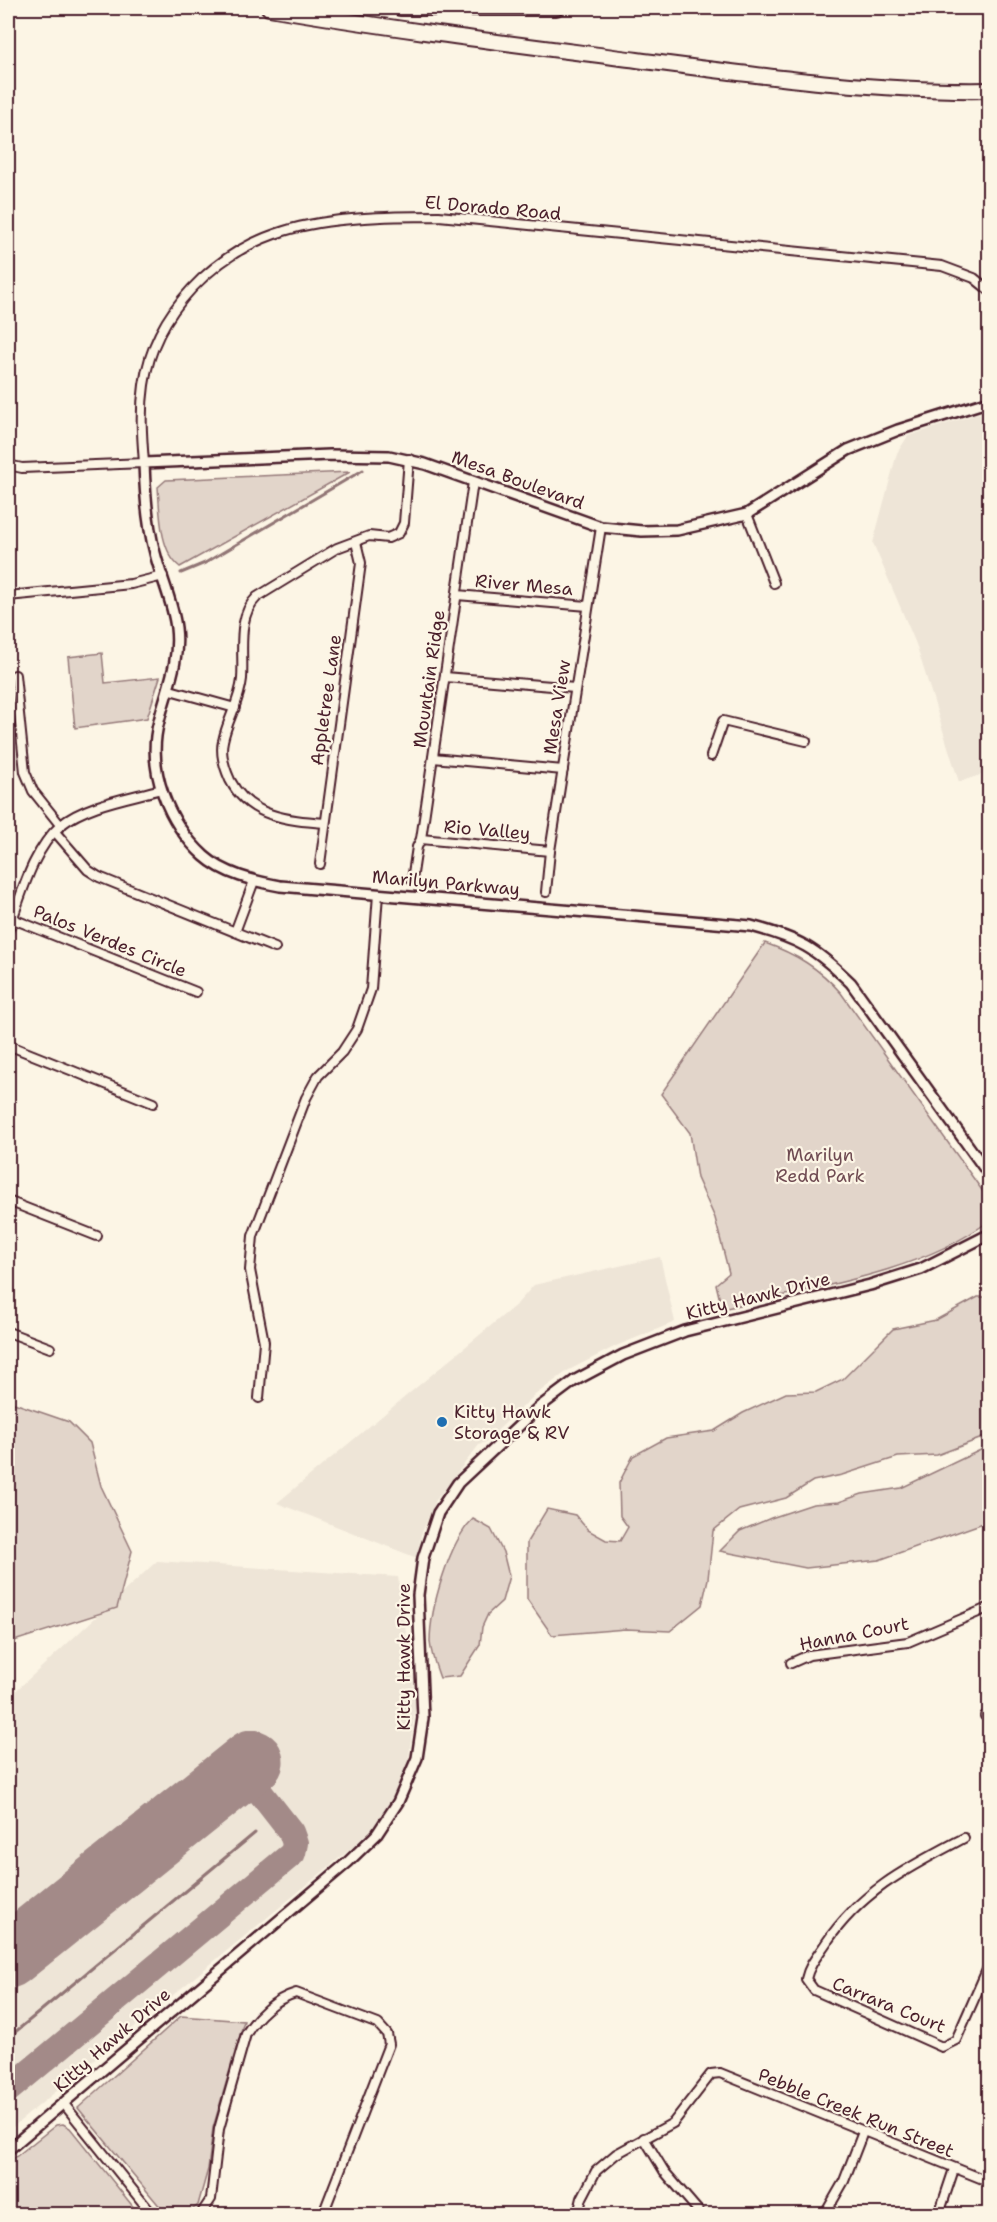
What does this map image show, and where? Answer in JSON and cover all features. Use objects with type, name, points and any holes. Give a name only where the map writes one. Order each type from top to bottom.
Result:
[{"type":"highway","points":[[269,8],[369,25],[799,80],[883,89],[990,90]]},
{"type":"highway","points":[[400,8],[556,8]]},
{"type":"street","name":"El Dorado Road","points":[[144,463],[140,421],[144,383],[154,348],[169,318],[187,294],[228,258],[249,245],[285,230],[391,216],[439,216],[942,266],[974,278],[990,291]]},
{"type":"street","name":"Mesa Boulevard","points":[[8,465],[22,468],[368,454],[409,459],[601,527],[642,531],[677,530],[747,514],[848,450],[898,430],[990,401]]},
{"type":"street","points":[[325,823],[286,819],[260,812],[238,795],[223,758],[223,741],[242,682],[243,628],[249,605],[257,597],[337,548],[369,536],[388,538],[399,533],[404,523],[409,459]]},
{"type":"street","name":"Marilyn Parkway","points":[[144,463],[147,512],[155,554],[176,627],[177,659],[170,690],[158,722],[154,760],[160,789],[178,827],[205,857],[230,872],[280,886],[751,927],[789,936],[823,956],[851,983],[990,1176]]},
{"type":"street","name":"Mountain Ridge","points":[[412,880],[417,847],[421,839],[473,482]]},
{"type":"street","points":[[747,514],[774,583]]},
{"type":"street","name":"Mesa View","points":[[546,892],[562,770],[601,527]]},
{"type":"street","name":"Appletree Lane","points":[[320,864],[361,563],[356,542]]},
{"type":"street","points":[[8,596],[131,584],[163,576]]},
{"type":"street","name":"River Mesa","points":[[457,595],[588,606]]},
{"type":"street","points":[[15,675],[25,772],[33,790],[61,825]]},
{"type":"street","points":[[445,677],[576,688]]},
{"type":"street","points":[[170,690],[235,708]]},
{"type":"street","points":[[711,756],[723,721],[806,741]]},
{"type":"street","points":[[433,759],[562,770]]},
{"type":"street","points":[[8,931],[10,918],[41,849],[61,825],[84,812],[160,789]]},
{"type":"street","points":[[56,833],[87,870],[99,878],[275,948]]},
{"type":"street","name":"Rio Valley","points":[[421,839],[550,851]]},
{"type":"street","points":[[235,932],[254,880]]},
{"type":"street","points":[[259,1398],[264,1342],[250,1270],[253,1236],[306,1098],[318,1076],[342,1052],[357,1029],[371,989],[378,894]]},
{"type":"street","name":"Palos Verdes Circle","points":[[10,918],[195,992]]},
{"type":"street","points":[[8,1045],[153,1103]]},
{"type":"street","points":[[8,1201],[97,1236]]},
{"type":"street","name":"Kitty Hawk Drive","points":[[8,2150],[64,2104],[129,2045],[348,1862],[377,1834],[398,1802],[417,1758],[423,1719],[418,1595],[423,1558],[438,1513],[458,1483],[522,1423],[574,1381],[650,1344],[685,1331],[870,1285],[921,1269],[990,1234]]},
{"type":"street","points":[[8,1332],[50,1348]]},
{"type":"street","name":"Hanna Court","points":[[791,1663],[809,1655],[908,1642],[990,1607]]},
{"type":"street","name":"Carrara Court","points":[[964,1838],[902,1871],[868,1894],[837,1927],[808,1968],[806,1979],[814,1990],[942,2047],[956,2040],[990,1963]]},
{"type":"street","points":[[201,2214],[211,2199],[219,2129],[246,2034],[254,2020],[284,1996],[296,1993],[378,2024],[387,2034],[389,2044],[323,2214]]},
{"type":"street","name":"Pebble Creek Run Street","points":[[644,2138],[673,2123],[711,2074],[720,2073],[990,2182]]},
{"type":"street","points":[[64,2104],[152,2214]]},
{"type":"street","points":[[825,2214],[843,2181],[864,2132]]},
{"type":"street","points":[[578,2214],[582,2198],[596,2171],[616,2154],[644,2138],[664,2171],[701,2214]]},
{"type":"street","points":[[939,2214],[954,2169]]},
{"type":"shaded area","points":[[989,410],[989,772],[959,782],[916,644],[873,543],[897,453],[908,436]]},
{"type":"shaded area","name":"Kitty Hawk Storage & RV","points":[[660,1257],[675,1322],[616,1346],[569,1370],[535,1395],[479,1445],[436,1500],[421,1535],[417,1558],[277,1503],[517,1304],[534,1285]]},
{"type":"shaded area","points":[[157,1561],[398,1577],[416,1703],[408,1763],[399,1790],[378,1822],[354,1846],[8,2131],[8,1698]]},
{"type":"green space","points":[[350,472],[180,567],[168,551],[160,519],[158,487],[166,480]]},
{"type":"green space","points":[[102,653],[105,683],[160,677],[147,718],[75,728],[68,657]]},
{"type":"green space","name":"Marilyn Redd Park","points":[[765,943],[806,963],[824,976],[841,993],[989,1200],[989,1221],[961,1239],[896,1267],[825,1286],[722,1309],[716,1284],[729,1273],[715,1218],[697,1178],[690,1133],[661,1094]]},
{"type":"green space","points":[[978,1297],[990,1297],[989,1429],[982,1438],[937,1455],[898,1457],[842,1475],[813,1481],[786,1498],[739,1510],[713,1531],[708,1579],[702,1605],[670,1631],[626,1629],[552,1635],[527,1599],[527,1542],[547,1509],[575,1515],[588,1530],[606,1540],[620,1541],[628,1527],[620,1516],[619,1483],[633,1456],[666,1438],[714,1431],[743,1413],[786,1393],[816,1392],[843,1379],[893,1329],[936,1320]]},
{"type":"green space","points":[[8,1401],[69,1422],[90,1443],[101,1486],[132,1551],[117,1608],[8,1643]]},
{"type":"green space","points":[[989,1446],[989,1521],[879,1560],[806,1568],[720,1551],[740,1531],[771,1518],[813,1504],[839,1502],[862,1494],[901,1488]]},
{"type":"green space","points":[[473,1519],[491,1529],[503,1552],[509,1576],[502,1601],[488,1614],[482,1627],[480,1645],[460,1676],[440,1678],[430,1642],[433,1612],[449,1559],[456,1543]]},
{"type":"green space","points":[[181,2016],[244,2021],[213,2128],[208,2169],[198,2205],[187,2214],[166,2214],[78,2108]]},
{"type":"green space","points":[[63,2124],[70,2128],[139,2214],[8,2214],[8,2163],[56,2125]]},
{"type":"waterway","points":[[181,573],[205,563],[363,470]]},
{"type":"waterway","points":[[8,2038],[255,1833]]},
{"type":"taxiway","points":[[8,2090],[293,1853],[295,1843],[291,1832],[252,1782],[242,1778],[226,1782]]},
{"type":"runway","points":[[8,1957],[252,1761]]},
{"type":"place","name":"Kitty Hawk Storage & RV","points":[[442,1422]]}]
